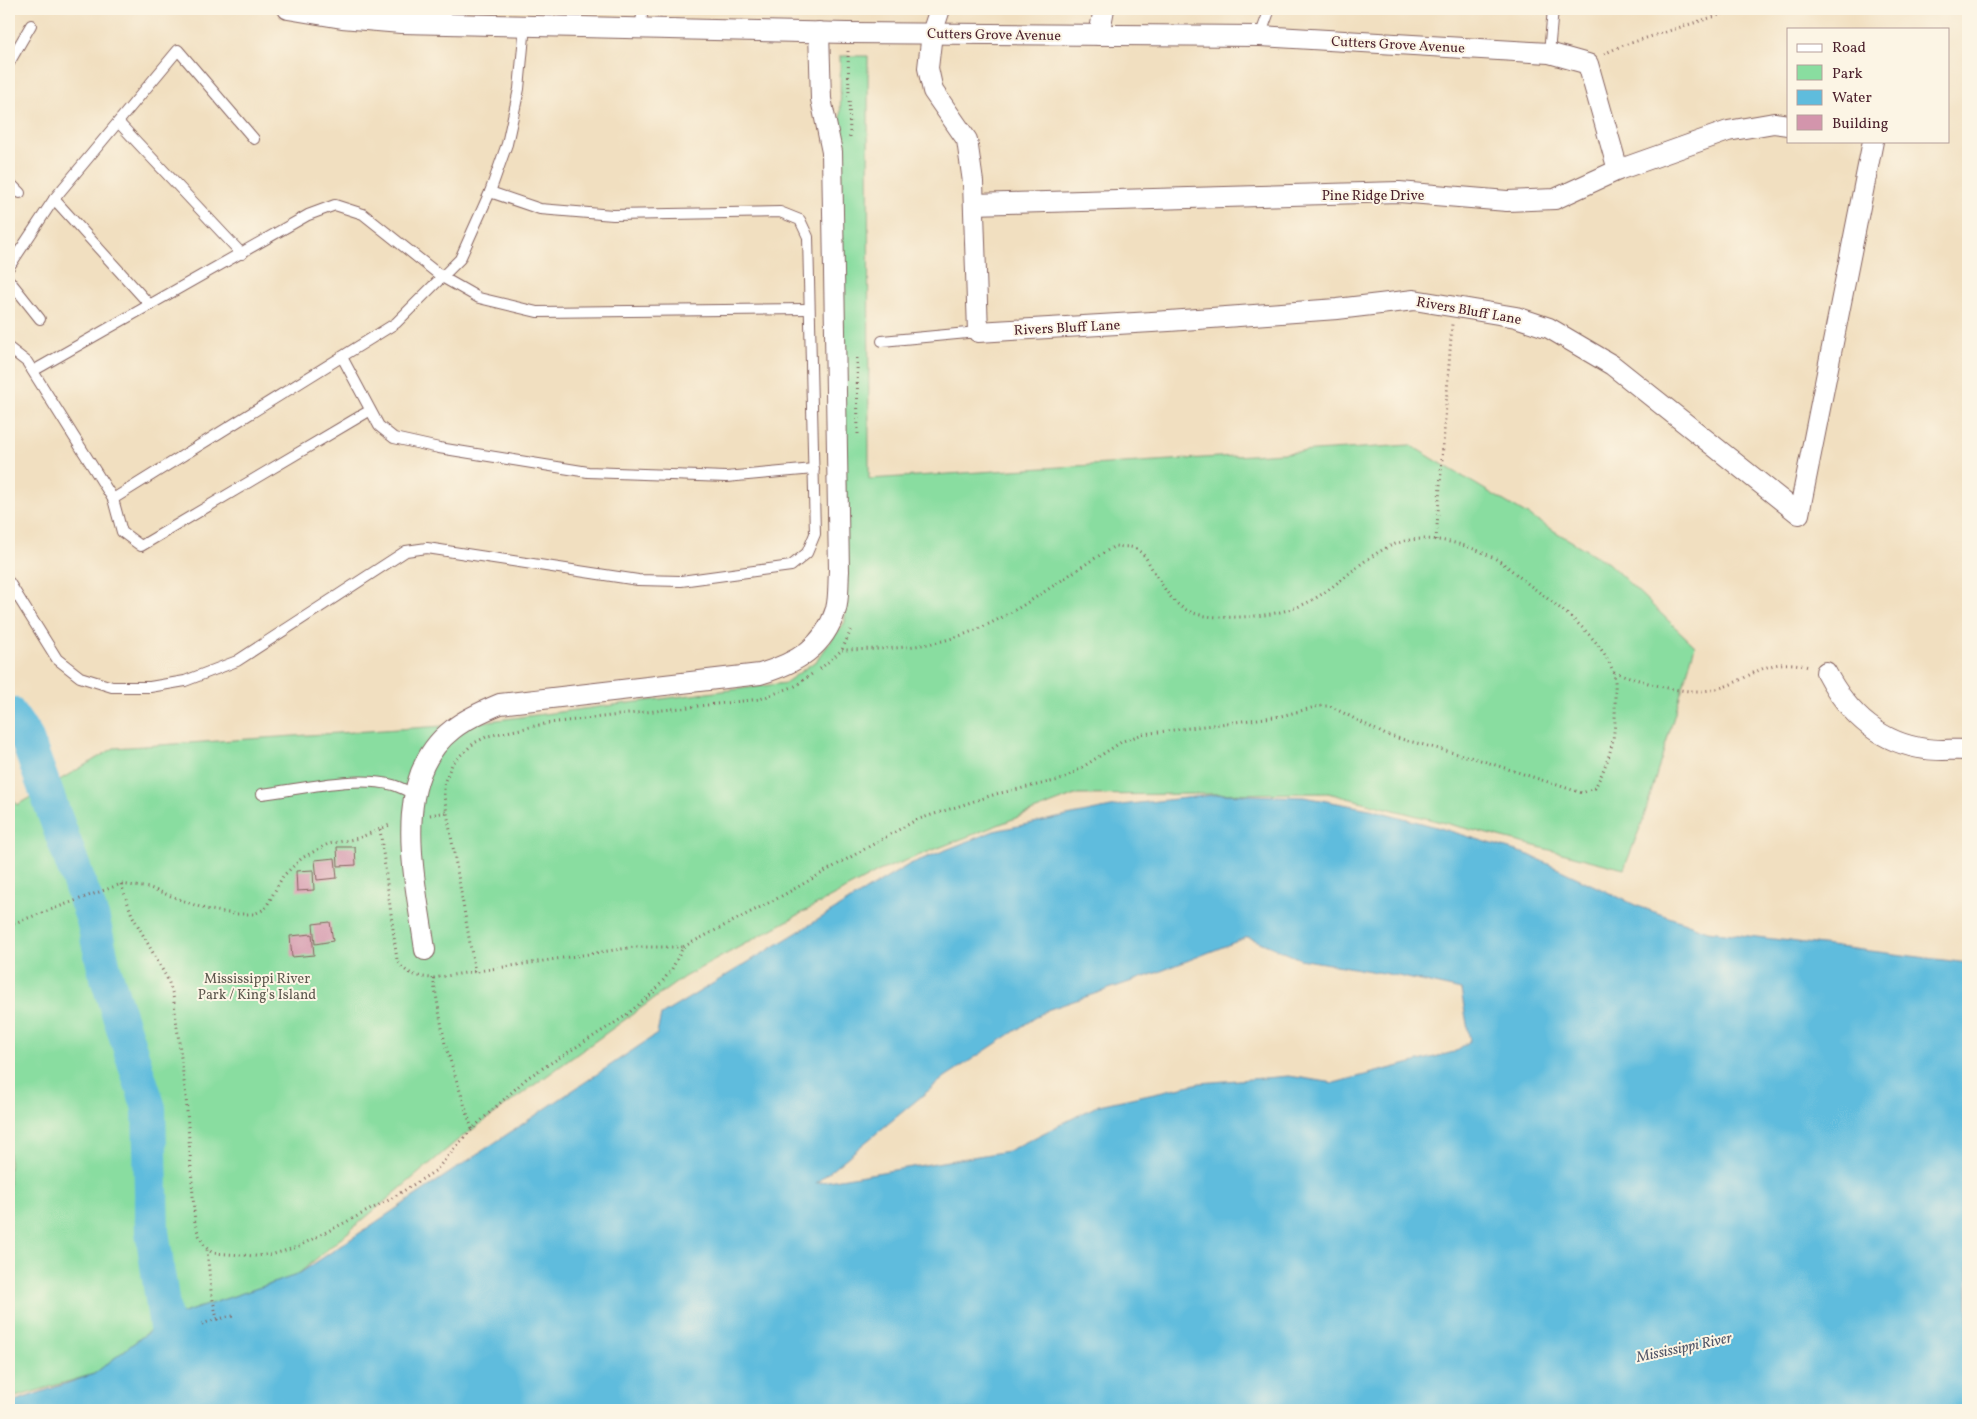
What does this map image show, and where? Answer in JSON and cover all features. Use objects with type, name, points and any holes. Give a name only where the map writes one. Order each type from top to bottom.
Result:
[{"type":"street","name":"Cutters Grove Avenue","points":[[288,9],[342,18],[401,23],[525,25],[642,18],[819,32],[1260,36],[1549,53],[1588,64]]},
{"type":"street","points":[[940,9],[932,33],[928,68],[934,91],[967,140],[973,182],[978,332]]},
{"type":"street","points":[[1099,35],[1104,9]]},
{"type":"street","points":[[425,950],[410,818],[414,794],[430,754],[451,730],[474,715],[500,704],[760,674],[790,665],[809,651],[826,632],[836,608],[839,551],[832,152],[821,99],[819,32]]},
{"type":"street","points":[[1588,64],[1618,170]]},
{"type":"street","name":"Pine Ridge Drive","points":[[974,204],[1399,192],[1516,201],[1555,199],[1618,170],[1728,131],[1774,122],[1787,125]]},
{"type":"street","name":"Rivers Bluff Lane","points":[[978,332],[1169,322],[1337,309],[1414,300],[1516,317],[1549,328],[1604,361],[1799,514],[1871,142]]},
{"type":"street","points":[[1826,672],[1837,693],[1851,711],[1872,729],[1897,743],[1926,749],[1968,750]]},
{"type":"lane","points":[[1260,36],[1270,9]]},
{"type":"lane","points":[[1549,53],[1553,9]]},
{"type":"lane","points":[[9,63],[30,25]]},
{"type":"lane","points":[[113,498],[396,323],[460,258],[490,192],[509,135],[519,89],[525,25]]},
{"type":"lane","points":[[9,267],[54,199],[178,50],[254,139]]},
{"type":"lane","points":[[118,123],[242,254]]},
{"type":"lane","points":[[9,182],[20,193]]},
{"type":"lane","points":[[9,582],[57,659],[80,677],[112,687],[150,688],[185,681],[237,661],[406,551],[427,548],[638,580],[682,581],[791,566],[807,553],[815,534],[814,469],[808,237],[800,220],[780,212],[604,214],[540,209],[490,192]]},
{"type":"lane","points":[[54,199],[150,305]]},
{"type":"lane","points":[[32,371],[308,215],[335,205],[363,214],[442,277],[479,298],[537,312],[809,309]]},
{"type":"lane","points":[[9,280],[40,319]]},
{"type":"lane","points":[[882,341],[978,332]]},
{"type":"lane","points":[[9,348],[27,362],[113,498],[122,532],[141,546],[369,411]]},
{"type":"lane","points":[[342,357],[369,411],[379,426],[394,438],[439,448],[588,472],[726,477],[814,469]]},
{"type":"lane","points":[[262,794],[352,782],[373,782],[394,785],[414,794]]},
{"type":"path","points":[[1588,64],[1621,46],[1738,9]]},
{"type":"path","points":[[1436,540],[1454,306]]},
{"type":"path","points":[[380,829],[397,960],[409,973],[419,977],[433,978],[475,972],[634,947],[683,947],[789,892],[916,820],[996,794],[1064,779],[1123,741],[1161,731],[1275,717],[1319,706],[1330,706],[1386,735],[1477,759],[1567,789],[1582,793],[1588,792],[1595,788],[1609,760],[1616,733],[1614,672],[1591,637],[1513,572],[1494,558],[1459,545],[1427,538],[1394,543],[1375,554],[1314,598],[1281,612],[1241,617],[1198,615],[1183,609],[1172,601],[1144,555],[1132,547],[1115,546],[1001,617],[977,629],[955,638],[905,648],[842,650],[795,686],[760,699],[549,723],[488,736],[474,743],[453,762],[444,783],[446,812],[457,863],[475,972]]},
{"type":"path","points":[[1614,672],[1666,688],[1690,692],[1714,689],[1778,662],[1796,663],[1826,672]]},
{"type":"path","points":[[9,924],[121,884],[150,888],[182,902],[220,912],[254,914],[265,909],[282,876],[302,858],[328,844],[359,838],[410,818],[446,812]]},
{"type":"path","points":[[121,884],[132,915],[168,980],[173,995],[186,1097],[195,1224],[207,1250],[211,1291],[217,1320]]},
{"type":"path","points":[[207,1250],[224,1255],[256,1256],[274,1254],[297,1247],[389,1200],[435,1171],[472,1129],[527,1078],[624,1017],[655,991],[672,968],[683,947]]},
{"type":"path","points":[[433,978],[446,1044],[472,1129]]},
{"type":"path","points":[[202,1324],[233,1316]]},
{"type":"green space","name":"Mississippi River Park / King's Island","points":[[840,56],[868,56],[869,479],[1410,445],[1608,563],[1695,646],[1643,820],[1624,869],[1328,793],[1075,795],[879,871],[684,977],[458,1140],[297,1275],[165,1319],[94,1374],[9,1399],[9,793],[17,805],[114,748],[458,725],[785,683],[817,660],[845,622]]},
{"type":"water","name":"Mississippi River","points":[[1222,794],[1304,797],[1370,809],[1529,855],[1635,905],[1708,931],[1968,963],[1968,1410],[9,1410],[9,1403],[94,1374],[165,1319],[297,1275],[657,1034],[661,1015],[910,864],[994,831],[1121,805]],"holes":[[[1248,937],[1300,959],[1394,975],[1461,990],[1470,1041],[1454,1052],[1334,1083],[1289,1076],[1200,1083],[1099,1105],[1008,1151],[816,1183],[945,1077],[1047,1010],[1156,973]]]},
{"type":"building","points":[[337,847],[355,847],[356,865],[338,866]]},
{"type":"building","points":[[335,858],[337,878],[317,880],[315,860]]},
{"type":"building","points":[[313,870],[314,890],[297,891],[296,871]]},
{"type":"building","points":[[330,922],[333,941],[315,944],[313,924]]},
{"type":"building","points":[[312,934],[314,955],[292,957],[290,936]]},
{"type":"waterway","points":[[9,713],[26,737],[93,920],[105,972],[149,1108],[152,1231],[178,1410]]}]
